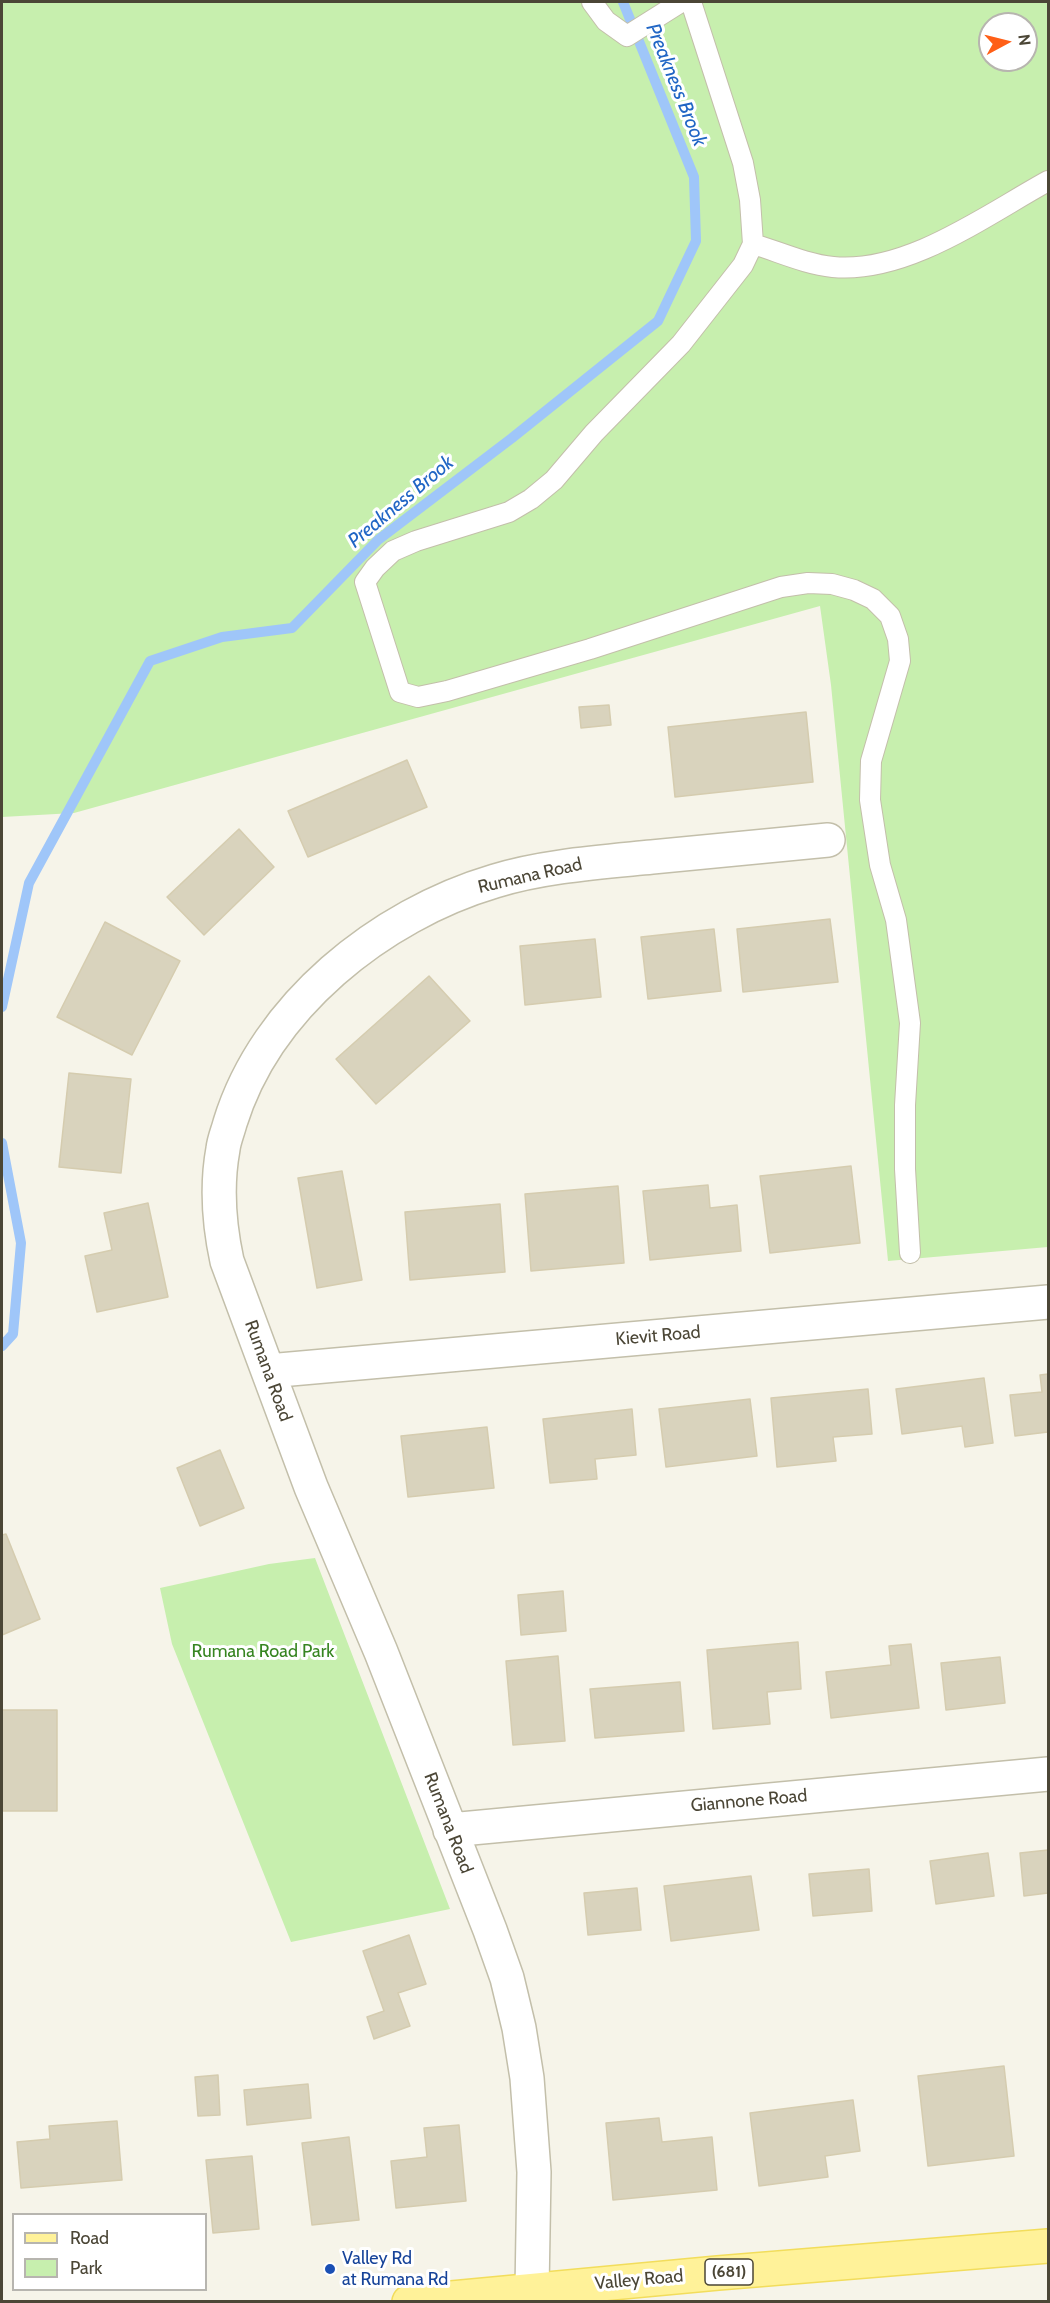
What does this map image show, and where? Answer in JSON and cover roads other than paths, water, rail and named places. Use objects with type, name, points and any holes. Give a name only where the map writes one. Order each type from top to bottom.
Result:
[{"type":"main road","name":"Valley Road","points":[[409,2301],[1048,2246]]},
{"type":"street","name":"Rumana Road","points":[[532,2290],[534,2172],[527,2078],[519,2028],[507,1978],[381,1652],[311,1486],[228,1262],[221,1229],[218,1197],[223,1148],[238,1099],[253,1067],[282,1022],[321,981],[367,944],[419,912],[497,880],[584,863],[828,840]]},
{"type":"street","name":"Kievit Road","points":[[268,1371],[1048,1302]]},
{"type":"street","name":"Giannone Road","points":[[450,1830],[1048,1774]]},
{"type":"lane","points":[[592,2],[606,21],[627,36],[681,2]]},
{"type":"lane","points":[[691,2],[743,163],[750,200],[753,244],[743,265],[681,344],[594,433],[554,480],[531,499],[509,512],[416,541],[393,551],[375,568],[365,582],[400,692],[418,696],[447,691],[590,649],[781,587],[808,583],[832,584],[854,590],[873,599],[890,616],[898,639],[900,661],[871,761],[870,800],[880,866],[897,920],[910,1023],[905,1105],[905,1169],[910,1253]]},
{"type":"lane","points":[[753,244],[792,258],[833,267],[885,264],[912,254],[977,222],[1048,181]]},
{"type":"waterway","name":"Preakness Brook","points":[[2,1007],[29,883],[150,661],[222,637],[292,628],[378,540],[512,438],[658,321],[696,241],[694,177],[623,2]]},
{"type":"waterway","name":"Preakness Brook","points":[[2,1143],[21,1243],[13,1334],[2,1346]]},
{"type":"place","name":"Valley Rd at Rumana Rd","points":[[330,2269]]},
{"type":"park label","name":"Rumana Road Park","points":[[263,1652]]}]
